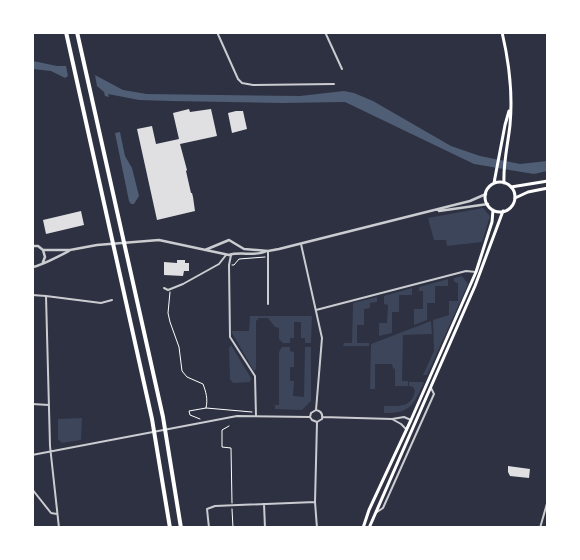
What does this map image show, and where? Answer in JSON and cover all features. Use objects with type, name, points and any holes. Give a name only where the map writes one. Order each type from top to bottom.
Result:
[{"type":"highway","points":[[66,32],[151,410],[162,467],[170,528]]},
{"type":"highway","points":[[77,32],[163,417],[181,528]]},
{"type":"main road","points":[[502,32],[508,59],[511,106],[503,172],[504,183]]},
{"type":"main road","points":[[494,184],[498,157],[511,106]]},
{"type":"main road","points":[[512,187],[515,198],[511,207],[503,211],[493,210],[488,204],[486,194],[494,184],[504,183],[512,187],[548,181]]},
{"type":"main road","points":[[515,198],[528,192],[548,188]]},
{"type":"main road","points":[[362,528],[478,273],[492,222],[493,210]]},
{"type":"main road","points":[[369,528],[374,512],[431,388],[503,211]]},
{"type":"main road","points":[[411,420],[415,423]]},
{"type":"street","points":[[216,32],[238,79],[242,83],[253,85],[334,84]]},
{"type":"street","points":[[325,32],[342,69]]},
{"type":"street","points":[[205,250],[229,240],[234,241],[236,245],[244,249],[268,250],[301,244],[426,213],[470,201],[486,194]]},
{"type":"street","points":[[426,213],[488,204]]},
{"type":"street","points":[[32,242],[34,246],[43,250],[70,250],[97,245],[159,240],[226,255],[263,254],[268,250]]},
{"type":"street","points":[[222,244],[223,253]]},
{"type":"street","points":[[301,244],[322,338],[316,410]]},
{"type":"street","points":[[236,245],[229,265],[230,337],[255,376],[256,416]]},
{"type":"street","points":[[43,250],[44,262]]},
{"type":"street","points":[[32,267],[38,267],[44,262],[70,250]]},
{"type":"street","points":[[268,250],[268,304]]},
{"type":"street","points":[[164,288],[171,289],[183,284],[222,262],[226,255]]},
{"type":"street","points":[[316,310],[466,271],[478,273]]},
{"type":"street","points":[[32,295],[101,302],[112,300]]},
{"type":"street","points":[[46,296],[50,451],[60,527]]},
{"type":"street","points":[[374,512],[383,508],[434,394],[431,388]]},
{"type":"street","points":[[32,404],[49,405]]},
{"type":"street","points":[[310,417],[311,413],[316,410]]},
{"type":"street","points":[[316,410],[321,413],[322,417]]},
{"type":"street","points":[[32,455],[237,416],[310,417],[317,422]]},
{"type":"street","points":[[316,528],[317,422],[322,417],[392,419],[404,417],[411,420]]},
{"type":"street","points":[[392,419],[401,424],[406,430]]},
{"type":"street","points":[[415,423],[420,425]]},
{"type":"street","points":[[32,489],[50,513],[57,514]]},
{"type":"street","points":[[540,528],[548,500]]},
{"type":"street","points":[[209,528],[207,509],[215,506],[315,502]]},
{"type":"street","points":[[264,504],[265,528]]},
{"type":"path","points":[[229,265],[234,265],[239,259],[265,257],[268,250]]},
{"type":"path","points":[[171,289],[168,313],[179,347],[182,371],[202,384],[207,397],[206,408]]},
{"type":"path","points":[[202,423],[197,417],[190,415],[189,410],[206,408],[252,412],[256,416]]},
{"type":"path","points":[[229,426],[222,430],[222,447],[231,448],[233,528]]},
{"type":"shaded area","points":[[33,61],[66,66],[68,76],[65,78],[51,71],[33,69]]},
{"type":"shaded area","points":[[95,75],[123,90],[147,94],[300,96],[344,91],[354,93],[373,101],[451,146],[480,156],[520,164],[547,161],[547,171],[534,174],[474,164],[345,102],[282,103],[139,100],[108,94],[109,97],[105,96],[104,92],[97,86]]},
{"type":"shaded area","points":[[120,132],[125,156],[132,168],[139,196],[134,204],[131,204],[129,201],[115,133]]},
{"type":"shaded area","points":[[483,208],[490,216],[482,242],[447,246],[446,240],[434,240],[428,218]]},
{"type":"shaded area","points":[[462,276],[468,284],[427,375],[423,375],[434,351],[433,320],[449,315],[449,301],[458,301],[458,283],[454,282],[454,278]]},
{"type":"shaded area","points":[[448,279],[448,286],[435,286],[435,303],[427,303],[427,320],[414,325],[414,309],[423,309],[423,291],[419,291],[419,287]]},
{"type":"shaded area","points":[[412,288],[412,295],[399,295],[399,312],[392,312],[392,333],[379,336],[379,323],[387,323],[388,305],[384,304],[384,296]]},
{"type":"shaded area","points":[[377,297],[377,302],[370,303],[370,308],[364,309],[364,325],[357,325],[357,343],[369,343],[369,346],[343,346],[344,343],[352,343],[353,303]]},
{"type":"shaded area","points":[[250,316],[312,316],[311,343],[305,343],[305,338],[301,338],[301,322],[294,322],[294,338],[290,338],[290,343],[283,343],[279,339],[279,328],[275,327],[268,318],[259,318],[256,321],[256,369],[254,371],[232,333],[232,331],[249,331]]},
{"type":"shaded area","points":[[431,321],[432,334],[403,335],[402,381],[408,381],[408,386],[395,386],[395,369],[392,364],[375,364],[375,389],[370,389],[371,344]]},
{"type":"shaded area","points":[[231,345],[251,378],[250,382],[233,383],[230,379],[229,348]]},
{"type":"shaded area","points":[[282,347],[290,347],[290,351],[294,352],[294,367],[290,367],[290,381],[294,381],[293,396],[304,397],[305,347],[311,347],[311,401],[302,410],[275,409],[275,405],[279,405],[279,352]]},
{"type":"shaded area","points":[[409,382],[424,382],[414,402],[400,412],[384,413],[384,406],[404,405],[411,401],[415,391],[413,387],[409,386]]},
{"type":"shaded area","points":[[82,418],[81,440],[62,443],[58,439],[58,419]]},
{"type":"building","points":[[189,109],[190,112],[211,109],[217,136],[180,144],[195,211],[157,220],[137,129],[152,126],[156,144],[179,139],[173,113]]},
{"type":"building","points":[[243,111],[247,129],[232,133],[228,113]]},
{"type":"building","points":[[81,211],[84,225],[46,234],[43,220]]},
{"type":"building","points":[[177,260],[185,260],[185,263],[189,263],[189,271],[184,271],[183,276],[164,275],[164,262],[177,263]]},
{"type":"building","points":[[508,466],[530,469],[529,478],[510,476]]}]
